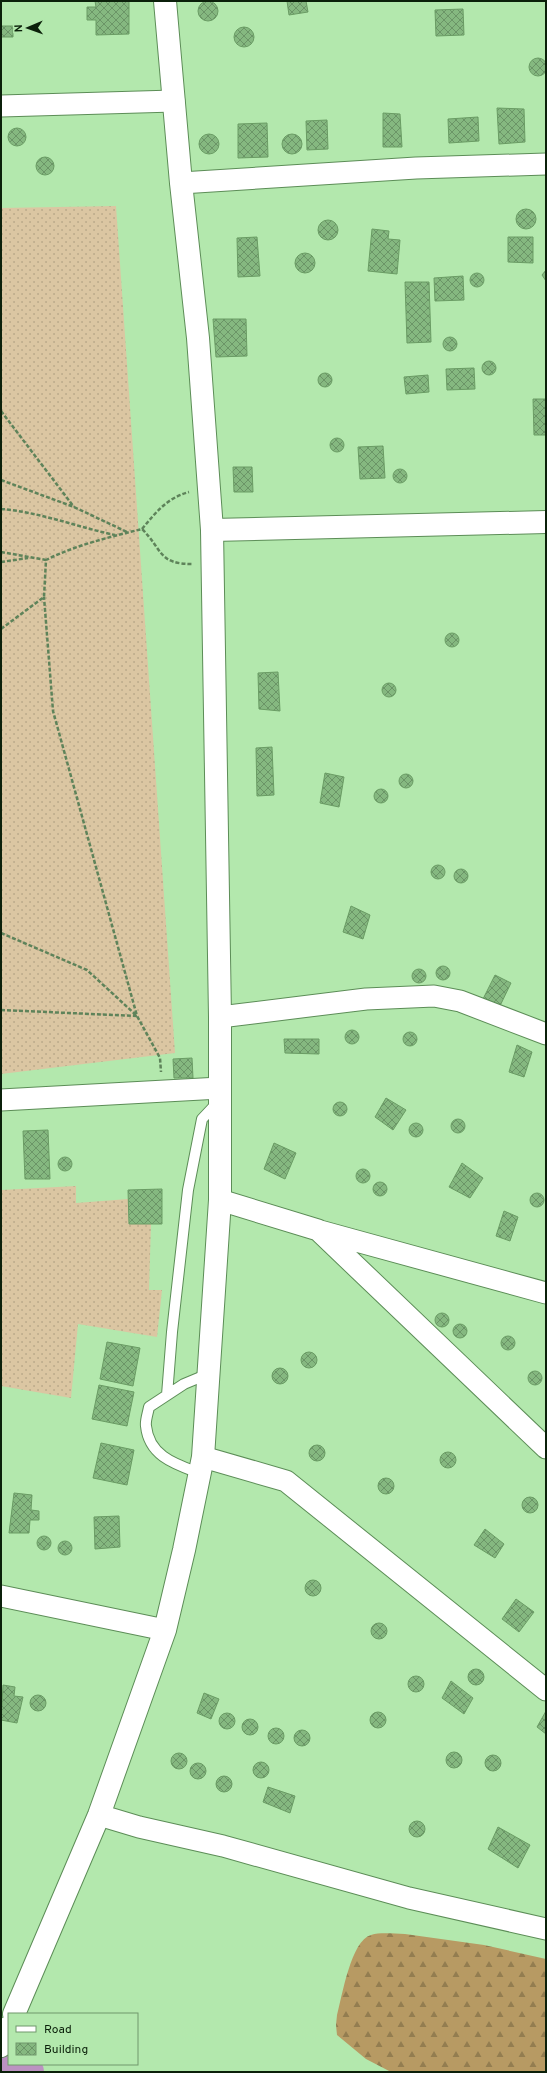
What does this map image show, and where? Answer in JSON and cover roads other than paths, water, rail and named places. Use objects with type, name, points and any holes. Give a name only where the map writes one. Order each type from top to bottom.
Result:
[{"type":"main road","points":[[16,2009],[99,1815],[164,1630],[184,1550],[201,1465],[208,1374],[220,1200],[220,1017],[212,530],[198,338],[181,183],[165,1]]},
{"type":"main road","points":[[212,530],[546,522]]},
{"type":"main road","points":[[1,2046],[8,2029]]},
{"type":"street","points":[[1,106],[174,101]]},
{"type":"street","points":[[181,183],[416,168],[546,164]]},
{"type":"street","points":[[220,1017],[374,998],[434,996],[460,1001],[546,1034]]},
{"type":"street","points":[[1,1100],[163,1091],[220,1094]]},
{"type":"street","points":[[220,1200],[318,1230],[546,1293]]},
{"type":"street","points":[[318,1230],[546,1448]]},
{"type":"street","points":[[201,1465],[286,1481],[546,1690]]},
{"type":"street","points":[[1,1596],[164,1630]]},
{"type":"street","points":[[99,1815],[138,1827],[223,1846],[410,1898],[546,1929]]},
{"type":"lane","points":[[167,1395],[172,1332],[188,1190],[202,1119],[220,1094]]},
{"type":"lane","points":[[201,1465],[171,1462],[153,1448],[145,1425],[149,1407],[184,1384],[208,1374]]},
{"type":"waterway","points":[[14,2065],[27,2072]]}]
